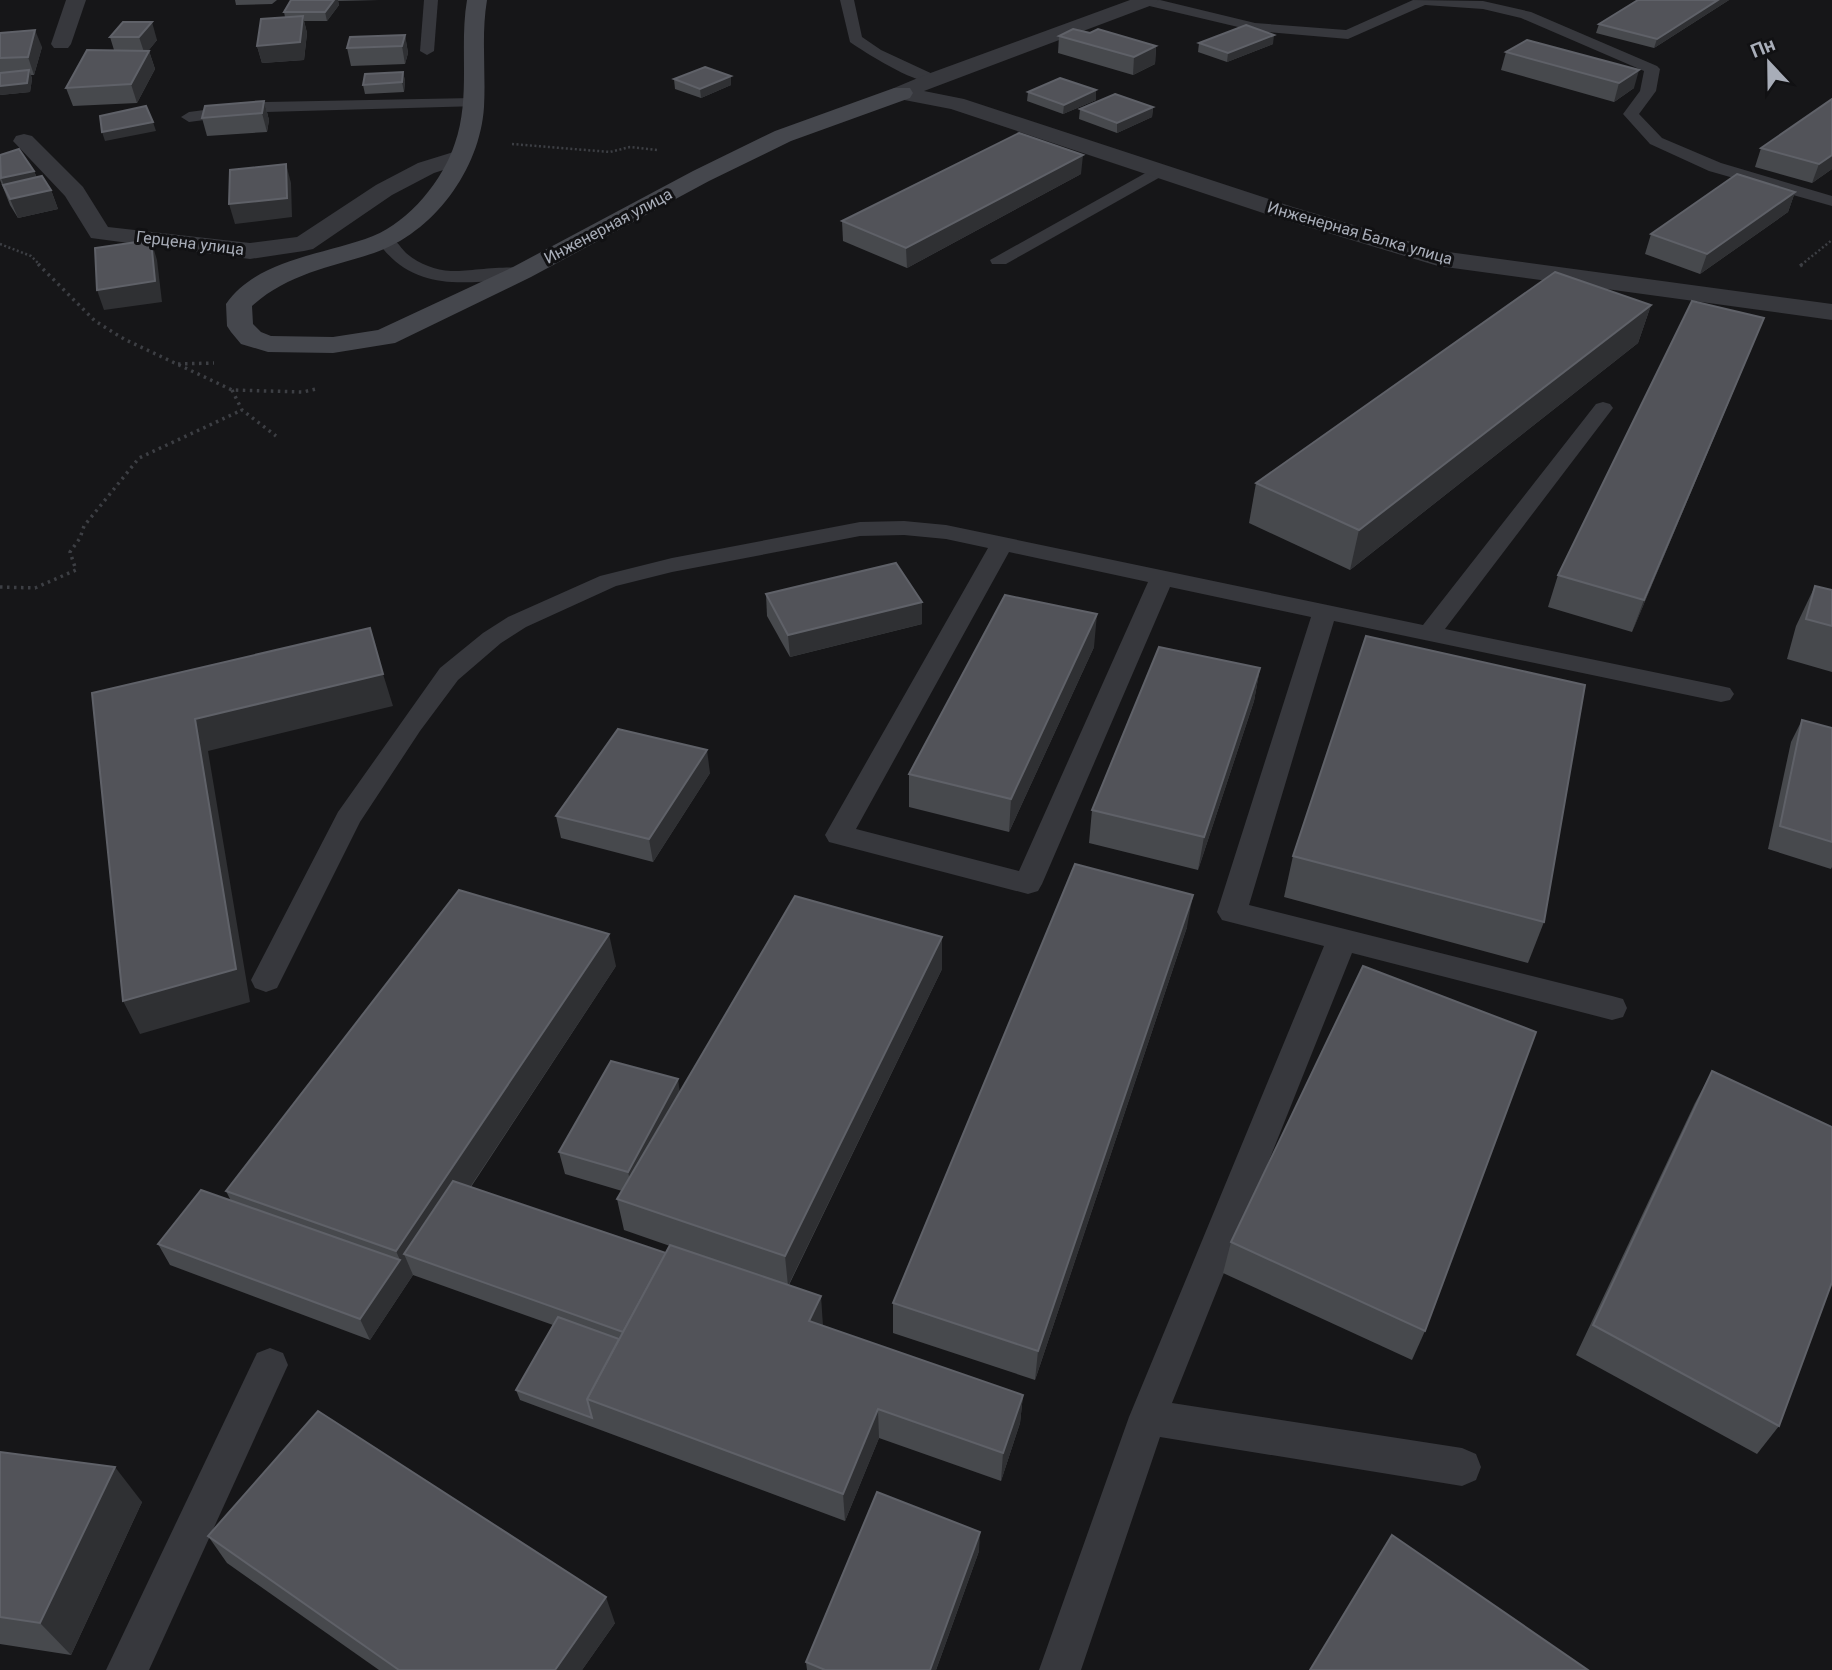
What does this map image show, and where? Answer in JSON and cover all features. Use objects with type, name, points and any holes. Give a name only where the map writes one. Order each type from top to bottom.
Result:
[{"type":"street","points":[[61,44],[76,0]]},
{"type":"street","points":[[386,240],[434,202],[463,150],[473,103],[473,16],[477,0]]},
{"type":"street","name":"Инженерная улица","points":[[386,240],[293,269],[253,289],[239,304],[240,326],[251,338],[268,344],[332,345],[385,337],[522,272],[701,176],[783,136],[1147,1]]},
{"type":"street","name":"Инженерная Балка улица","points":[[902,93],[956,104],[1158,171],[1438,258],[1832,312]]},
{"type":"street","name":"Герцена улица","points":[[24,141],[75,192],[100,233],[250,251],[304,244],[384,190],[463,150]]},
{"type":"lane","points":[[427,51],[431,0]]},
{"type":"lane","points":[[847,0],[855,39],[876,53],[932,79]]},
{"type":"lane","points":[[1147,1],[1255,27],[1348,35],[1424,1],[1483,5],[1526,15],[1651,69],[1648,91],[1631,114],[1656,141],[1714,167],[1832,201]]},
{"type":"lane","points":[[189,117],[266,107],[473,103]]},
{"type":"lane","points":[[999,260],[1158,171]]},
{"type":"lane","points":[[386,240],[398,258],[410,266],[453,279],[522,272]]},
{"type":"lane","points":[[1429,634],[1602,408]]},
{"type":"lane","points":[[266,979],[348,819],[449,674],[492,638],[517,622],[608,581],[672,565],[860,529],[904,528],[946,532],[1721,694]]},
{"type":"lane","points":[[1002,544],[839,835],[1028,884],[1162,578]]},
{"type":"lane","points":[[1325,612],[1232,912],[1612,1008]]},
{"type":"lane","points":[[1060,1670],[1148,1417],[1342,940]]},
{"type":"lane","points":[[127,1670],[270,1365]]},
{"type":"lane","points":[[1148,1417],[1462,1467]]},
{"type":"path","points":[[463,150],[610,152],[630,147],[660,150]]},
{"type":"path","points":[[0,244],[31,256],[95,321],[124,340]]},
{"type":"path","points":[[232,390],[242,410],[276,436]]},
{"type":"path","points":[[0,587],[35,588],[76,570],[70,552],[80,538],[84,526],[139,458],[242,410]]},
{"type":"building","points":[[291,0],[334,0],[325,12],[284,12]]},
{"type":"building","points":[[1638,0],[1718,0],[1657,39],[1599,24]]},
{"type":"building","points":[[303,16],[300,42],[257,46],[261,19]]},
{"type":"building","points":[[123,22],[152,22],[139,37],[110,37]]},
{"type":"building","points":[[1246,25],[1274,35],[1228,53],[1199,43]]},
{"type":"building","points":[[1073,29],[1090,33],[1098,29],[1156,46],[1134,57],[1059,36]]},
{"type":"building","points":[[35,30],[28,57],[0,58],[0,33]]},
{"type":"building","points":[[405,35],[402,46],[347,48],[350,37]]},
{"type":"building","points":[[1527,40],[1639,70],[1619,83],[1506,52]]},
{"type":"building","points":[[87,50],[149,51],[131,84],[66,88]]},
{"type":"building","points":[[705,67],[731,76],[700,89],[674,79]]},
{"type":"building","points":[[29,70],[27,83],[0,86],[0,73]]},
{"type":"building","points":[[403,72],[402,82],[363,85],[365,74]]},
{"type":"building","points":[[1060,78],[1096,90],[1064,105],[1028,92]]},
{"type":"building","points":[[1115,94],[1153,107],[1117,123],[1080,109]]},
{"type":"building","points":[[1832,99],[1832,155],[1819,164],[1761,148]]},
{"type":"building","points":[[264,101],[262,113],[202,118],[205,106]]},
{"type":"building","points":[[146,106],[153,122],[102,132],[100,116]]},
{"type":"building","points":[[1019,133],[1083,155],[906,248],[842,221]]},
{"type":"building","points":[[19,149],[34,171],[1,178],[0,155]]},
{"type":"building","points":[[286,164],[287,198],[229,204],[230,170]]},
{"type":"building","points":[[1737,174],[1795,192],[1707,254],[1651,234]]},
{"type":"building","points":[[42,176],[51,190],[10,199],[3,185]]},
{"type":"building","points":[[151,240],[155,281],[97,290],[95,248]]},
{"type":"building","points":[[1555,272],[1651,305],[1359,530],[1256,483]]},
{"type":"building","points":[[1692,301],[1764,318],[1644,600],[1558,575]]},
{"type":"building","points":[[896,563],[922,602],[788,635],[766,594]]},
{"type":"building","points":[[1815,586],[1832,590],[1832,626],[1806,619]]},
{"type":"building","points":[[1005,595],[1097,614],[1011,799],[909,774]]},
{"type":"building","points":[[370,628],[383,674],[195,719],[236,969],[123,1001],[92,693]]},
{"type":"building","points":[[1366,636],[1585,685],[1544,922],[1293,856]]},
{"type":"building","points":[[1159,647],[1260,668],[1204,837],[1092,810]]},
{"type":"building","points":[[1802,720],[1832,728],[1832,842],[1780,826]]},
{"type":"building","points":[[618,729],[707,750],[649,839],[556,816]]},
{"type":"building","points":[[1075,864],[1193,895],[1038,1351],[893,1303]]},
{"type":"building","points":[[459,890],[609,934],[396,1251],[226,1191]]},
{"type":"building","points":[[795,896],[942,937],[785,1256],[617,1199]]},
{"type":"building","points":[[1363,966],[1536,1032],[1425,1331],[1231,1242]]},
{"type":"building","points":[[611,1061],[678,1079],[628,1172],[559,1152]]},
{"type":"building","points":[[1712,1071],[1832,1127],[1832,1282],[1779,1426],[1593,1325]]},
{"type":"building","points":[[453,1181],[666,1253],[623,1332],[404,1254]]},
{"type":"building","points":[[201,1190],[400,1260],[360,1319],[158,1244]]},
{"type":"building","points":[[670,1245],[821,1296],[809,1321],[1023,1395],[1003,1453],[878,1409],[843,1494],[587,1399]]},
{"type":"building","points":[[558,1317],[619,1339],[587,1399],[592,1418],[516,1390]]},
{"type":"building","points":[[318,1411],[606,1597],[555,1670],[399,1670],[208,1536]]},
{"type":"building","points":[[0,1452],[115,1467],[40,1623],[0,1617]]},
{"type":"building","points":[[877,1492],[980,1532],[930,1670],[825,1670],[806,1662]]},
{"type":"building","points":[[1392,1535],[1588,1670],[1310,1670]]}]
